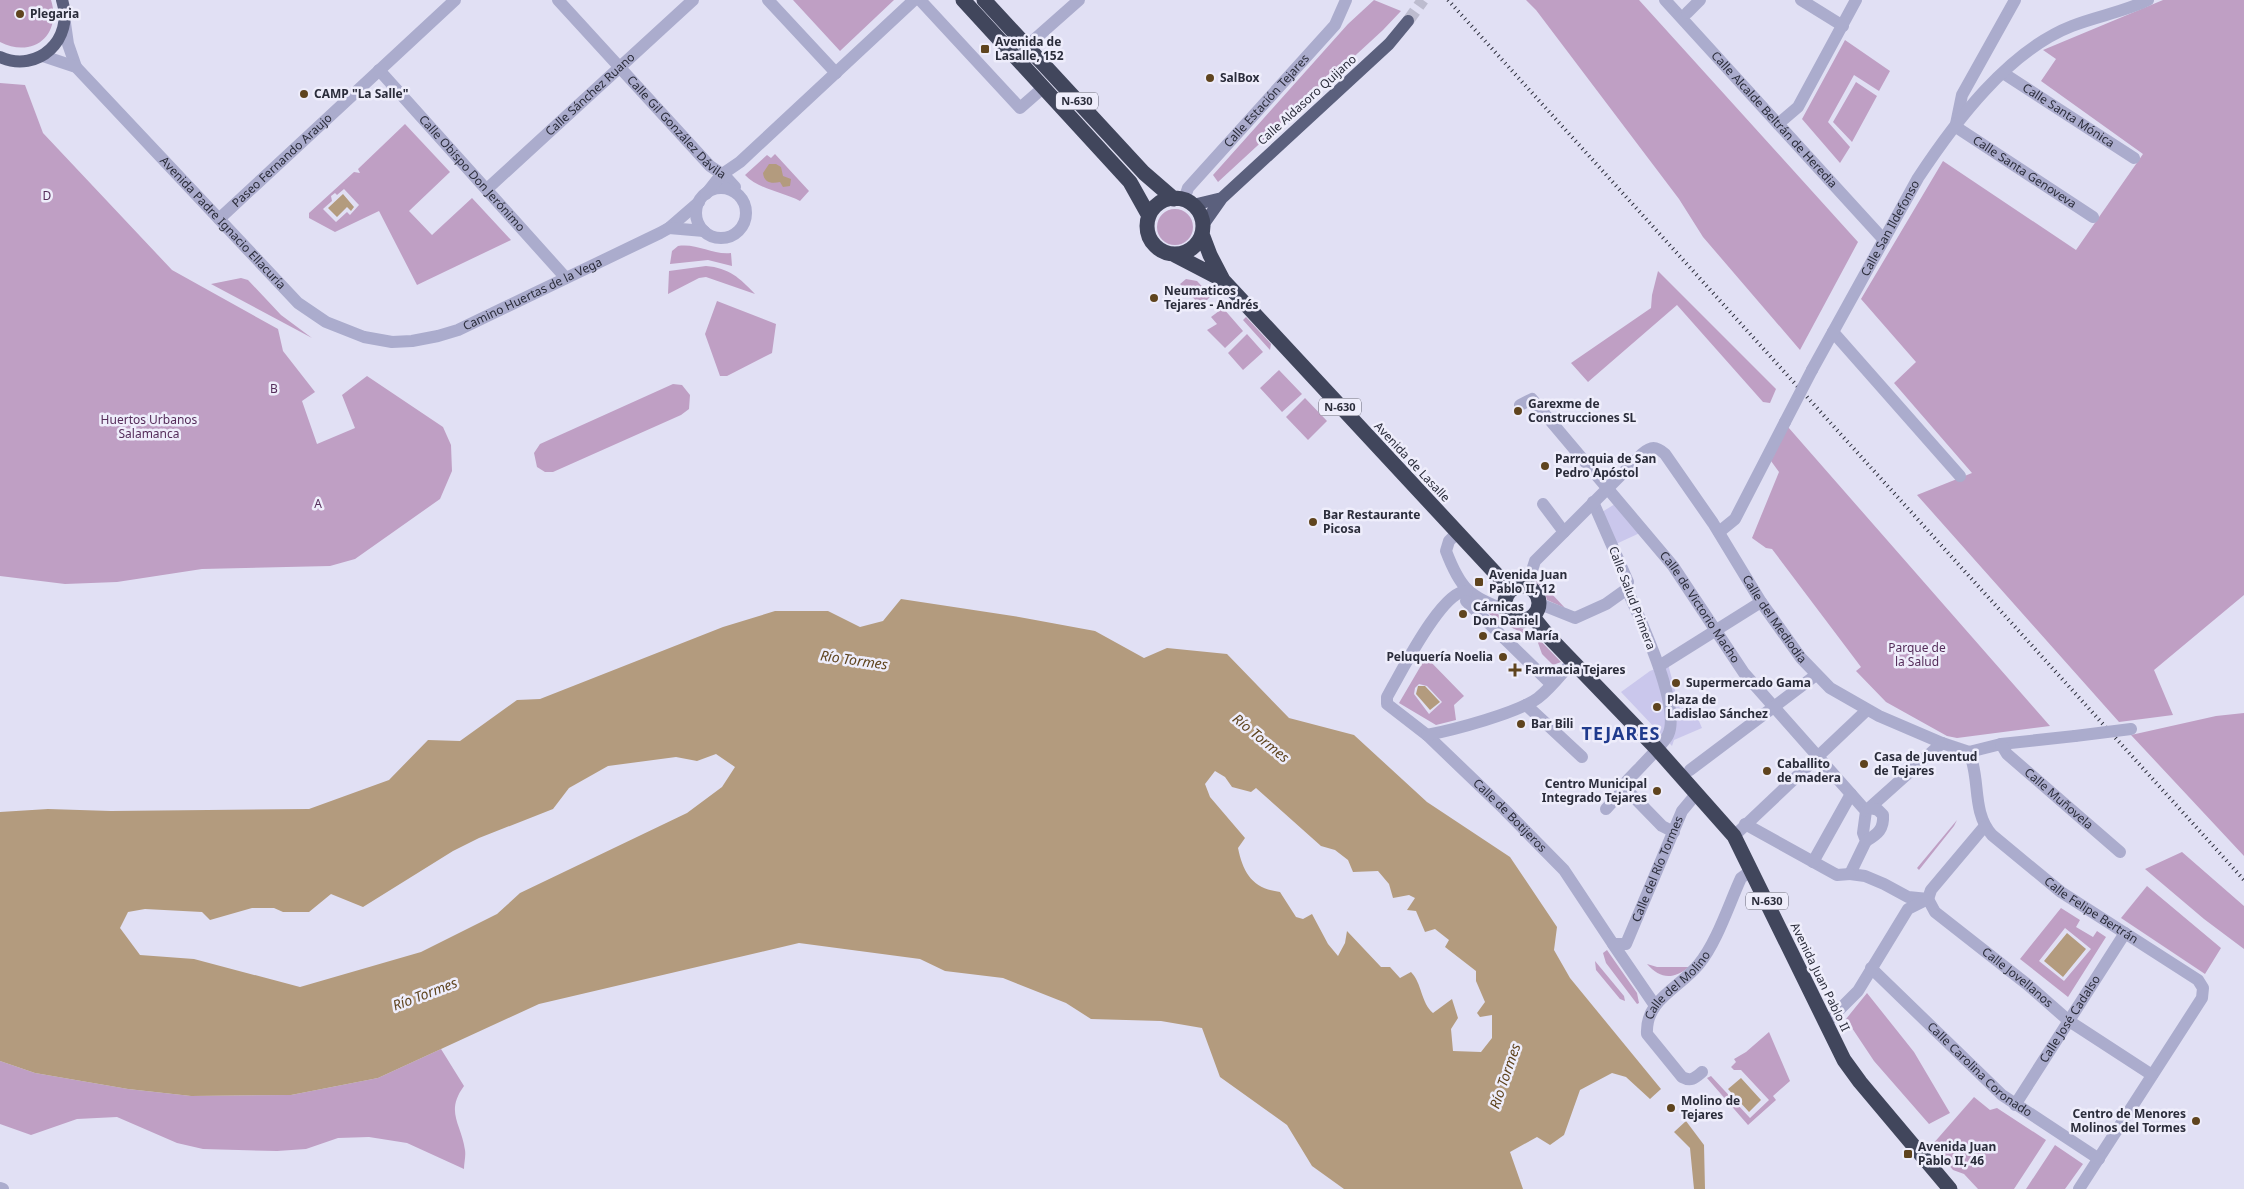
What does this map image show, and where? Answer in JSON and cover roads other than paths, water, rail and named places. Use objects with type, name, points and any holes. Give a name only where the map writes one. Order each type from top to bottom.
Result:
[{"type":"highway","name":"N-630","points":[[963,0],[1130,182],[1149,216],[1150,238],[1160,250],[1173,254]]},
{"type":"highway","name":"N-630","points":[[984,0],[1144,174],[1184,201],[1202,217],[1203,230]]},
{"type":"highway","points":[[1149,216],[1159,204],[1184,201]]},
{"type":"highway","points":[[1173,254],[1188,251],[1195,247],[1203,230]]},
{"type":"highway","name":"Avenida de Lasalle","points":[[1203,230],[1210,255],[1223,280],[1457,533]]},
{"type":"highway","name":"Avenida de Lasalle","points":[[1173,254],[1223,280]]},
{"type":"highway","name":"N-630","points":[[1457,533],[1511,590]]},
{"type":"highway","points":[[1528,586],[1516,587],[1511,590],[1505,599],[1506,610],[1510,615],[1520,620],[1537,610]]},
{"type":"highway","name":"Avenida Juan Pablo II","points":[[1528,586],[1537,593],[1537,610],[1573,661],[1656,748],[1734,836],[1844,1060],[1860,1082],[1950,1189]]},
{"type":"main road","points":[[0,57],[9,61],[26,62],[43,56],[54,47],[61,36],[65,23],[63,0]]},
{"type":"main road","name":"Calle Aldasoro Quijano","points":[[1203,230],[1222,198],[1389,44],[1408,21]]},
{"type":"main road","name":"Calle Aldasoro Quijano","points":[[1184,201],[1222,198]]},
{"type":"street","name":"Paseo Fernando Araujo","points":[[219,219],[455,0]]},
{"type":"street","name":"Calle Gil González Dávila","points":[[558,0],[721,175],[725,176],[737,192]]},
{"type":"street","name":"Calle Sánchez Ruano","points":[[487,189],[693,0]]},
{"type":"street","points":[[768,0],[836,73]]},
{"type":"street","name":"Camino Huertas de la Vega","points":[[392,342],[423,339],[458,330],[669,228],[702,198],[721,175],[740,162],[914,0]]},
{"type":"street","points":[[920,0],[1020,108],[1044,87]]},
{"type":"street","points":[[1027,46],[1080,0]]},
{"type":"street","name":"Calle Estación Tejares","points":[[1184,201],[1188,188],[1335,25],[1346,0]]},
{"type":"street","name":"Calle Alcalde Beltrán de Heredia","points":[[1665,0],[1884,240]]},
{"type":"street","points":[[1687,13],[1700,0]]},
{"type":"street","points":[[1801,0],[1843,26]]},
{"type":"street","points":[[1778,124],[1798,107],[1856,0]]},
{"type":"street","name":"Calle San Ildefonso","points":[[1956,127],[1962,95],[2015,0]]},
{"type":"street","name":"Calle San Ildefonso","points":[[1719,532],[1735,519],[1832,332],[1918,178],[1956,127],[2003,73],[2029,50],[2050,36],[2126,5],[2148,0]]},
{"type":"street","name":"Avenida Padre Ignacio Ellacuría","points":[[65,23],[68,44],[76,67],[286,291],[310,313],[342,330],[373,339],[392,342]]},
{"type":"street","name":"Avenida Padre Ignacio Ellacuría","points":[[43,56],[76,67]]},
{"type":"street","name":"Calle Obispo Don Jerónimo","points":[[379,70],[565,277]]},
{"type":"street","name":"Calle Santa Mónica","points":[[2003,73],[2134,158]]},
{"type":"street","name":"Calle Santa Genoveva","points":[[1956,127],[2093,217]]},
{"type":"street","points":[[669,228],[704,231],[718,238],[726,238],[740,230],[746,215],[745,207],[737,192],[735,172],[740,162]]},
{"type":"street","points":[[704,231],[697,216],[702,198],[721,188],[737,192]]},
{"type":"street","points":[[1832,332],[1960,476]]},
{"type":"street","name":"Calle de Victorio Macho","points":[[1520,405],[1532,399],[1673,566],[1744,673],[1851,794],[1868,809],[1878,810],[1883,815],[1884,823],[1876,835],[1866,841]]},
{"type":"street","name":"Calle del Mediodía","points":[[1607,489],[1651,447],[1660,449],[1719,532],[1760,602],[1801,658],[1816,675],[1830,688],[1866,710],[1942,744]]},
{"type":"street","points":[[1528,586],[1535,561],[1607,489]]},
{"type":"street","name":"Calle Salud Primera","points":[[1593,502],[1628,582],[1627,589],[1659,666]]},
{"type":"street","points":[[1542,504],[1564,532]]},
{"type":"street","points":[[1457,533],[1449,541],[1446,551],[1466,596],[1551,684]]},
{"type":"street","points":[[1537,610],[1558,612],[1570,617],[1581,617],[1606,604],[1627,589]]},
{"type":"street","name":"Calle de Botijeros","points":[[1466,596],[1460,591],[1452,596],[1440,609],[1393,686],[1387,704],[1427,735],[1564,870],[1617,945],[1654,1004]]},
{"type":"street","points":[[1466,596],[1506,610]]},
{"type":"street","points":[[1606,809],[1625,788],[1627,781],[1668,735],[1671,719],[1659,666],[1760,602]]},
{"type":"street","points":[[1427,735],[1450,730],[1526,705],[1539,697],[1573,661]]},
{"type":"street","points":[[1690,770],[1816,675]]},
{"type":"street","points":[[1526,705],[1582,757]]},
{"type":"street","points":[[1734,836],[1866,710]]},
{"type":"street","points":[[1850,874],[1866,841],[1863,833],[1868,809],[1942,744],[1969,752],[2001,744],[2131,729]]},
{"type":"street","name":"Calle Muñovela","points":[[2001,744],[2007,754],[2120,852]]},
{"type":"street","points":[[1826,1023],[1858,991],[1908,909],[1928,899],[1931,890],[1984,826],[1978,809],[1973,761],[1969,752]]},
{"type":"street","points":[[1625,788],[1662,826],[1674,832]]},
{"type":"street","name":"Calle del Río Tormes","points":[[1617,945],[1626,944],[1682,812],[1697,793]]},
{"type":"street","points":[[1813,862],[1851,794]]},
{"type":"street","points":[[1745,824],[1836,875],[1865,876],[1908,897],[1928,899]]},
{"type":"street","name":"Calle Felipe Bertrán","points":[[1984,826],[1992,836],[2061,892],[2198,980],[2203,988],[2202,998],[2152,1075]]},
{"type":"street","name":"Calle del Molino","points":[[1702,1072],[1694,1079],[1687,1080],[1682,1077],[1651,1041],[1647,1034],[1646,1023],[1654,1004],[1682,982],[1701,962],[1740,878],[1752,870]]},
{"type":"street","name":"Calle Jovellanos","points":[[1928,899],[1935,912],[2028,985],[2069,1021],[2152,1075]]},
{"type":"street","name":"Calle José Cadalso","points":[[2015,1105],[2125,933]]},
{"type":"street","name":"Calle Carolina Coronado","points":[[1871,968],[2015,1105],[2099,1159]]},
{"type":"street","points":[[2079,1189],[2152,1075]]},
{"type":"water","points":[[769,164],[776,164],[781,167],[783,176],[791,179],[790,186],[783,187],[780,182],[771,183],[765,179],[763,173]]},
{"type":"water","points":[[343,194],[354,207],[351,211],[347,207],[337,217],[328,208]]},
{"type":"water","name":"Río Tormes","points":[[901,599],[1095,631],[1144,658],[1167,648],[1227,654],[1289,718],[1354,735],[1427,802],[1510,857],[1557,927],[1554,950],[1570,978],[1661,1089],[1650,1099],[1626,1077],[1612,1073],[1580,1090],[1564,1135],[1550,1145],[1537,1137],[1510,1152],[1523,1189],[1344,1189],[1312,1166],[1287,1125],[1220,1077],[1202,1028],[1161,1021],[1091,1019],[1066,1003],[1003,978],[945,971],[920,959],[799,943],[539,1004],[378,1078],[291,1095],[191,1096],[128,1089],[35,1073],[0,1061],[0,812],[48,809],[111,811],[309,809],[389,780],[428,740],[460,741],[517,700],[540,699],[723,627],[775,611],[828,611],[860,627],[883,621]],"holes":[[[716,754],[735,767],[722,787],[687,813],[520,893],[497,914],[421,952],[300,987],[194,959],[140,955],[120,928],[128,912],[145,909],[202,912],[210,920],[252,908],[274,908],[283,912],[309,912],[331,894],[363,907],[453,851],[479,838],[553,809],[569,788],[608,766],[676,757],[697,761]],[[1215,771],[1225,777],[1232,787],[1251,792],[1256,788],[1321,846],[1335,850],[1348,860],[1353,872],[1378,871],[1389,884],[1393,898],[1409,895],[1415,898],[1407,910],[1416,911],[1425,932],[1435,929],[1449,940],[1445,947],[1476,971],[1476,981],[1485,1002],[1477,1013],[1480,1017],[1492,1015],[1492,1038],[1481,1052],[1453,1051],[1451,1029],[1458,1018],[1452,999],[1433,1013],[1426,1004],[1411,972],[1400,978],[1390,967],[1381,967],[1347,931],[1345,943],[1338,956],[1328,944],[1312,914],[1303,919],[1296,917],[1280,892],[1263,887],[1251,878],[1246,872],[1238,848],[1245,838],[1210,797],[1205,784]]]},
{"type":"water","points":[[1418,686],[1425,686],[1440,702],[1430,710],[1416,694]]},
{"type":"water","points":[[2067,933],[2086,949],[2063,977],[2044,961]]},
{"type":"water","points":[[1741,1078],[1761,1100],[1749,1112],[1728,1089]]},
{"type":"water","points":[[1686,1121],[1704,1145],[1705,1189],[1694,1189],[1690,1148],[1674,1132]]},
{"type":"tunnel","points":[[1408,21],[1423,0]]},
{"type":"railway","points":[[1448,0],[2244,880]]},
{"type":"place","name":"Plegaria","points":[[20,14]]},
{"type":"place","name":"Avenida de Lasalle, 152","points":[[985,49]]},
{"type":"place","name":"SalBox","points":[[1210,78]]},
{"type":"place","name":"CAMP \"La Salle\"","points":[[304,94]]},
{"type":"place","name":"Neumaticos Tejares - Andrés","points":[[1154,298]]},
{"type":"place","name":"Garexme de Construcciones SL","points":[[1518,411]]},
{"type":"place","name":"Parroquia de San Pedro Apóstol","points":[[1545,466]]},
{"type":"place","name":"Bar Restaurante Picosa","points":[[1313,522]]},
{"type":"place","name":"Avenida Juan Pablo II, 12","points":[[1479,582]]},
{"type":"place","name":"Cárnicas Don Daniel","points":[[1463,614]]},
{"type":"place","name":"Casa María","points":[[1483,636]]},
{"type":"place","name":"Peluquería Noelia","points":[[1503,657]]},
{"type":"place","name":"Farmacia Tejares","points":[[1515,670]]},
{"type":"place","name":"Supermercado Gama","points":[[1676,683]]},
{"type":"place","name":"Plaza de Ladislao Sánchez","points":[[1657,707]]},
{"type":"place","name":"Bar Bili","points":[[1521,724]]},
{"type":"place","name":"Casa de Juventud de Tejares","points":[[1864,764]]},
{"type":"place","name":"Caballito de madera","points":[[1767,771]]},
{"type":"place","name":"Centro Municipal Integrado Tejares","points":[[1657,791]]},
{"type":"place","name":"Molino de Tejares","points":[[1671,1108]]},
{"type":"place","name":"Centro de Menores Molinos del Tormes","points":[[2196,1121]]},
{"type":"place","name":"Avenida Juan Pablo II, 46","points":[[1908,1154]]},
{"type":"district","name":"TEJARES","points":[[1621,734]]},
{"type":"park label","name":"D","points":[[47,196]]},
{"type":"park label","name":"B","points":[[274,389]]},
{"type":"park label","name":"Huertos Urbanos Salamanca","points":[[149,427]]},
{"type":"park label","name":"A","points":[[318,504]]},
{"type":"park label","name":"Parque de la Salud","points":[[1917,655]]}]
